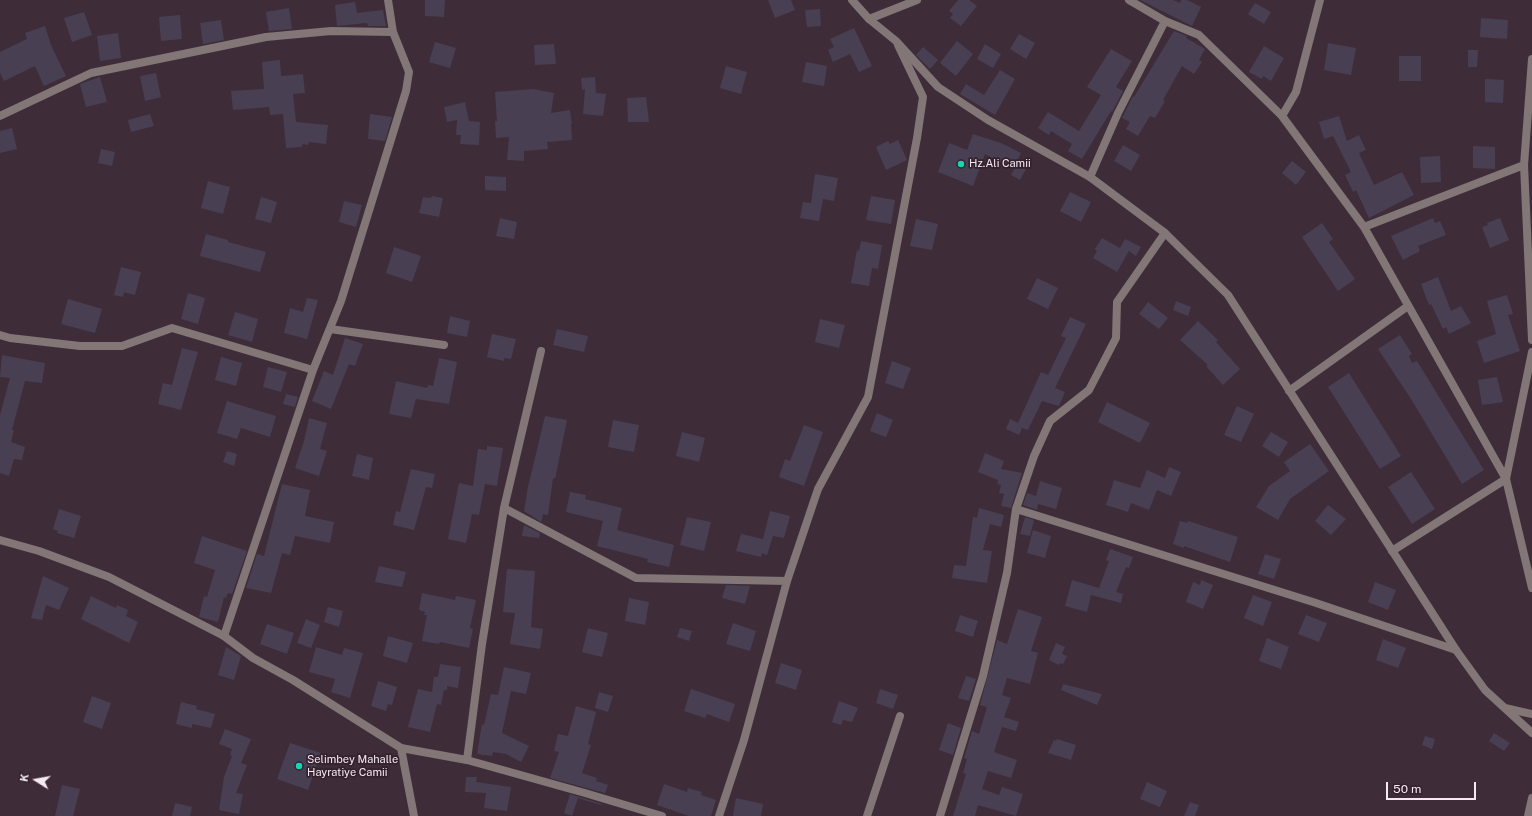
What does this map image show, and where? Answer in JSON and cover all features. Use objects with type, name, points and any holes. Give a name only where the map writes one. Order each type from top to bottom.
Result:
[{"type":"street","points":[[224,636],[313,370],[330,329],[406,91],[409,72],[394,32],[388,0]]},
{"type":"street","points":[[852,0],[869,19],[896,41],[938,87],[988,120],[1090,177],[1165,233],[1228,295],[1456,650],[1485,690],[1532,733]]},
{"type":"street","points":[[869,19],[917,0]]},
{"type":"street","points":[[1129,0],[1165,21],[1200,35],[1282,116],[1364,227],[1506,479],[1532,588]]},
{"type":"street","points":[[1282,116],[1296,92],[1320,0]]},
{"type":"street","points":[[1090,177],[1118,113],[1165,21]]},
{"type":"street","points":[[0,116],[91,73],[266,37],[331,31],[394,32]]},
{"type":"street","points":[[719,816],[744,740],[787,581],[818,490],[868,397],[917,138],[923,97],[896,41]]},
{"type":"street","points":[[1532,59],[1524,165],[1532,340]]},
{"type":"street","points":[[1364,227],[1524,165]]},
{"type":"street","points":[[940,816],[983,676],[1007,573],[1016,509],[1034,456],[1050,421],[1089,390],[1116,338],[1117,302],[1165,233]]},
{"type":"street","points":[[1289,391],[1408,306]]},
{"type":"street","points":[[0,335],[10,338],[80,346],[122,346],[172,328],[313,370]]},
{"type":"street","points":[[330,329],[444,345]]},
{"type":"street","points":[[467,760],[482,644],[504,508],[541,351]]},
{"type":"street","points":[[1392,552],[1506,479],[1532,352]]},
{"type":"street","points":[[504,508],[636,578],[787,581]]},
{"type":"street","points":[[1016,509],[1313,602],[1456,650]]},
{"type":"street","points":[[0,540],[39,551],[108,577],[224,636],[253,658],[293,680],[401,748],[467,760],[585,792],[662,816]]},
{"type":"street","points":[[1504,708],[1532,714]]},
{"type":"street","points":[[867,816],[900,716]]},
{"type":"street","points":[[401,748],[414,816]]},
{"type":"street","points":[[1528,816],[1532,798]]},
{"type":"building","points":[[425,0],[445,0],[444,17],[425,16]]},
{"type":"building","points":[[768,0],[791,0],[795,10],[775,18]]},
{"type":"building","points":[[958,0],[969,0],[977,6],[961,26],[950,18],[953,14],[949,11]]},
{"type":"building","points":[[1140,0],[1173,0],[1180,3],[1181,0],[1187,0],[1201,7],[1192,26]]},
{"type":"building","points":[[355,2],[357,13],[383,10],[386,26],[368,26],[367,23],[337,26],[335,5]]},
{"type":"building","points":[[1255,3],[1271,12],[1264,24],[1248,14]]},
{"type":"building","points":[[289,8],[292,29],[269,31],[266,12]]},
{"type":"building","points":[[820,9],[821,26],[807,27],[805,10]]},
{"type":"building","points":[[84,12],[92,35],[72,42],[64,18]]},
{"type":"building","points":[[180,15],[182,39],[161,41],[159,17]]},
{"type":"building","points":[[1481,18],[1508,20],[1507,39],[1480,37]]},
{"type":"building","points":[[221,20],[224,40],[203,44],[200,23]]},
{"type":"building","points":[[45,26],[51,45],[66,76],[44,86],[35,66],[4,81],[0,73],[0,52],[27,39],[25,33]]},
{"type":"building","points":[[854,28],[872,66],[859,72],[850,54],[833,62],[828,50],[834,47],[830,39]]},
{"type":"building","points":[[1174,31],[1187,36],[1186,38],[1205,49],[1199,60],[1202,62],[1194,74],[1182,66],[1155,118],[1150,116],[1138,136],[1126,129],[1130,122],[1122,118],[1133,96],[1134,97]]},
{"type":"building","points":[[118,33],[121,58],[100,61],[97,36]]},
{"type":"building","points":[[1019,34],[1035,43],[1026,59],[1010,49]]},
{"type":"building","points":[[957,41],[973,54],[956,76],[940,63]]},
{"type":"building","points":[[435,42],[456,48],[450,68],[429,62]]},
{"type":"building","points":[[1328,43],[1356,48],[1351,75],[1324,70]]},
{"type":"building","points":[[554,44],[556,64],[535,65],[534,45]]},
{"type":"building","points":[[985,44],[1001,54],[993,68],[977,59]]},
{"type":"building","points":[[1264,46],[1284,58],[1271,81],[1263,76],[1262,79],[1249,72]]},
{"type":"building","points":[[923,47],[938,60],[930,69],[916,55]]},
{"type":"building","points":[[1111,49],[1132,61],[1116,87],[1123,91],[1112,112],[1111,111],[1082,159],[1068,151],[1072,144],[1051,131],[1049,135],[1038,128],[1048,112],[1079,131],[1101,95],[1087,87]]},
{"type":"building","points":[[1468,50],[1478,50],[1477,67],[1468,67]]},
{"type":"building","points":[[1399,56],[1421,56],[1421,81],[1399,81]]},
{"type":"building","points":[[280,60],[281,76],[303,74],[305,93],[293,94],[296,122],[328,125],[326,144],[309,142],[308,145],[302,144],[302,147],[286,148],[283,114],[270,115],[269,107],[233,110],[231,91],[264,89],[262,62]]},
{"type":"building","points":[[806,62],[827,66],[824,86],[802,82]]},
{"type":"building","points":[[726,66],[747,72],[741,94],[720,88]]},
{"type":"building","points":[[1000,70],[1015,79],[995,115],[960,94],[966,84],[984,95]]},
{"type":"building","points":[[156,73],[161,97],[145,101],[140,76]]},
{"type":"building","points":[[100,77],[107,102],[86,107],[80,84]]},
{"type":"building","points":[[595,77],[596,93],[606,94],[603,116],[583,114],[585,89],[582,90],[581,78]]},
{"type":"building","points":[[1485,79],[1504,80],[1503,103],[1485,102]]},
{"type":"building","points":[[533,89],[554,93],[551,113],[570,110],[572,140],[547,142],[548,149],[524,151],[524,161],[507,160],[509,137],[496,138],[495,121],[497,121],[495,92]]},
{"type":"building","points":[[646,97],[649,122],[628,122],[627,98]]},
{"type":"building","points":[[465,102],[469,121],[480,122],[479,145],[460,144],[461,135],[456,135],[457,120],[447,122],[444,107]]},
{"type":"building","points":[[150,114],[154,126],[131,132],[128,120]]},
{"type":"building","points":[[370,114],[392,117],[385,141],[368,139]]},
{"type":"building","points":[[1339,116],[1347,141],[1359,135],[1366,150],[1359,153],[1374,185],[1402,172],[1414,195],[1369,218],[1356,190],[1353,192],[1345,175],[1351,172],[1333,136],[1324,139],[1319,122]]},
{"type":"building","points":[[12,128],[17,149],[0,153],[0,131]]},
{"type":"building","points":[[973,134],[1001,143],[1021,153],[1013,169],[985,154],[973,186],[938,172],[949,143],[967,150]]},
{"type":"building","points":[[898,140],[907,160],[886,170],[876,147],[888,141],[890,144]]},
{"type":"building","points":[[1123,145],[1140,155],[1131,171],[1114,161]]},
{"type":"building","points":[[1473,146],[1495,147],[1495,169],[1473,168]]},
{"type":"building","points":[[101,149],[115,152],[112,166],[98,163]]},
{"type":"building","points":[[1440,156],[1441,182],[1421,183],[1420,157]]},
{"type":"building","points":[[1292,161],[1306,172],[1296,185],[1282,173]]},
{"type":"building","points":[[1017,164],[1026,169],[1020,180],[1011,175]]},
{"type":"building","points":[[815,174],[838,178],[834,201],[823,199],[819,221],[800,218],[803,202],[811,203]]},
{"type":"building","points":[[485,176],[506,177],[506,191],[485,190]]},
{"type":"building","points":[[208,181],[230,187],[223,214],[201,208]]},
{"type":"building","points":[[1070,192],[1091,202],[1081,222],[1060,211]]},
{"type":"building","points":[[432,196],[443,198],[439,217],[419,213],[423,197],[431,198]]},
{"type":"building","points":[[871,196],[895,200],[891,224],[866,220]]},
{"type":"building","points":[[261,197],[277,202],[271,223],[255,219]]},
{"type":"building","points":[[344,201],[362,205],[356,227],[339,222]]},
{"type":"building","points":[[500,218],[517,222],[514,239],[496,236]]},
{"type":"building","points":[[1433,218],[1435,223],[1440,221],[1446,235],[1418,246],[1420,251],[1403,260],[1391,236]]},
{"type":"building","points":[[1500,218],[1509,240],[1490,248],[1482,227],[1488,225],[1487,223]]},
{"type":"building","points":[[916,219],[938,224],[932,250],[910,246]]},
{"type":"building","points":[[1322,223],[1333,239],[1329,242],[1355,279],[1338,291],[1302,237]]},
{"type":"building","points":[[206,234],[228,240],[228,242],[266,252],[260,272],[200,256]]},
{"type":"building","points":[[1102,238],[1120,248],[1125,239],[1141,247],[1136,256],[1129,251],[1117,272],[1093,258],[1097,251],[1095,249]]},
{"type":"building","points":[[861,241],[882,245],[878,269],[872,268],[869,286],[851,283],[857,250],[859,251]]},
{"type":"building","points":[[394,247],[421,256],[412,282],[386,273]]},
{"type":"building","points":[[121,267],[141,272],[135,295],[124,292],[123,297],[114,295]]},
{"type":"building","points":[[1438,277],[1451,311],[1461,306],[1471,323],[1449,334],[1446,327],[1443,329],[1431,304],[1429,305],[1421,284]]},
{"type":"building","points":[[1037,278],[1058,288],[1048,309],[1027,299]]},
{"type":"building","points":[[188,293],[205,298],[198,324],[181,319]]},
{"type":"building","points":[[1507,295],[1513,314],[1508,315],[1520,351],[1484,363],[1477,341],[1496,334],[1487,301]]},
{"type":"building","points":[[307,298],[318,300],[307,339],[284,333],[290,308],[303,312]]},
{"type":"building","points":[[68,299],[102,309],[95,333],[61,324]]},
{"type":"building","points":[[1176,301],[1191,307],[1188,316],[1173,310]]},
{"type":"building","points":[[1148,302],[1168,318],[1159,329],[1139,314]]},
{"type":"building","points":[[235,312],[258,319],[252,342],[228,335]]},
{"type":"building","points":[[450,316],[470,321],[467,337],[447,333]]},
{"type":"building","points":[[1070,317],[1086,324],[1055,388],[1065,392],[1059,406],[1042,401],[1028,430],[1022,428],[1019,435],[1006,429],[1010,419],[1018,423],[1041,372],[1048,375],[1066,338],[1061,336]]},
{"type":"building","points":[[820,319],[845,325],[839,348],[815,342]]},
{"type":"building","points":[[1198,321],[1218,340],[1216,342],[1240,369],[1223,385],[1206,366],[1208,365],[1180,340]]},
{"type":"building","points":[[557,329],[588,336],[584,352],[553,345]]},
{"type":"building","points":[[492,334],[516,339],[511,359],[504,358],[504,361],[487,357]]},
{"type":"building","points":[[1400,335],[1412,354],[1409,356],[1412,363],[1417,361],[1484,470],[1462,484],[1411,399],[1378,349]]},
{"type":"building","points":[[345,338],[363,344],[355,366],[349,364],[331,409],[312,401],[324,371],[333,375]]},
{"type":"building","points":[[182,348],[198,352],[181,410],[158,404],[163,383],[172,385]]},
{"type":"building","points":[[2,355],[45,363],[42,383],[25,381],[12,430],[14,430],[11,442],[25,447],[22,460],[14,459],[9,476],[0,473],[0,415],[10,378],[0,377]]},
{"type":"building","points":[[221,357],[242,363],[236,386],[215,380]]},
{"type":"building","points":[[439,358],[457,362],[449,404],[416,399],[411,418],[389,414],[396,381],[427,388],[428,385],[433,386]]},
{"type":"building","points":[[892,361],[911,368],[903,389],[885,383]]},
{"type":"building","points":[[268,367],[287,372],[281,392],[263,387]]},
{"type":"building","points":[[1349,373],[1401,456],[1380,469],[1328,387]]},
{"type":"building","points":[[1497,377],[1503,402],[1482,405],[1478,380]]},
{"type":"building","points":[[286,394],[298,397],[295,407],[283,404]]},
{"type":"building","points":[[227,401],[276,416],[270,437],[241,428],[237,439],[217,433]]},
{"type":"building","points":[[1107,402],[1150,423],[1140,443],[1098,422]]},
{"type":"building","points":[[1237,406],[1254,414],[1241,442],[1224,435]]},
{"type":"building","points":[[877,413],[893,420],[886,437],[870,431]]},
{"type":"building","points":[[545,416],[567,420],[555,479],[553,478],[548,515],[543,514],[541,522],[524,511],[528,487]]},
{"type":"building","points":[[309,418],[327,423],[320,449],[327,451],[319,476],[295,468],[304,441]]},
{"type":"building","points":[[613,420],[639,425],[634,452],[608,447]]},
{"type":"building","points":[[804,425],[823,432],[804,486],[779,477],[785,459],[790,461]]},
{"type":"building","points":[[682,432],[705,438],[699,462],[676,456]]},
{"type":"building","points":[[1271,432],[1288,442],[1279,457],[1262,446]]},
{"type":"building","points":[[1310,444],[1329,471],[1290,499],[1278,520],[1256,507],[1269,486],[1290,471],[1284,462]]},
{"type":"building","points":[[487,446],[503,448],[497,486],[485,484],[479,515],[472,514],[466,543],[448,539],[459,483],[473,486],[478,449],[487,450]]},
{"type":"building","points":[[227,451],[237,454],[234,466],[223,462]]},
{"type":"building","points":[[985,453],[1004,461],[1001,469],[1022,473],[1011,508],[1001,506],[1004,494],[999,493],[1001,485],[997,484],[998,480],[978,472]]},
{"type":"building","points":[[357,454],[373,458],[369,480],[352,476]]},
{"type":"building","points":[[1169,467],[1181,472],[1171,496],[1157,490],[1149,510],[1131,503],[1128,512],[1106,505],[1114,480],[1140,488],[1147,470],[1165,478]]},
{"type":"building","points":[[411,469],[435,474],[432,488],[426,487],[414,530],[393,525],[396,511],[400,512]]},
{"type":"building","points":[[1411,472],[1435,509],[1412,524],[1388,487]]},
{"type":"building","points":[[1040,481],[1062,488],[1056,509],[1038,504],[1037,510],[1023,505],[1027,493],[1036,496]]},
{"type":"building","points":[[282,484],[310,490],[305,516],[334,522],[330,543],[295,536],[290,555],[282,553],[271,593],[246,588],[257,554],[264,556]]},
{"type":"building","points":[[570,492],[586,495],[585,499],[622,508],[617,530],[674,545],[669,567],[647,562],[648,559],[597,546],[603,521],[566,512]]},
{"type":"building","points":[[1328,505],[1346,519],[1331,535],[1315,521]]},
{"type":"building","points":[[979,508],[1004,515],[1001,527],[990,524],[983,550],[992,551],[987,583],[952,578],[954,565],[966,566],[973,517],[977,518]]},
{"type":"building","points":[[59,509],[81,516],[74,538],[57,533],[58,531],[53,529]]},
{"type":"building","points":[[770,511],[790,516],[784,538],[773,536],[767,555],[762,553],[761,557],[736,551],[741,534],[763,539]]},
{"type":"building","points":[[687,517],[711,522],[704,551],[680,545]]},
{"type":"building","points":[[1025,517],[1034,520],[1030,536],[1020,534]]},
{"type":"building","points":[[1180,521],[1187,523],[1188,521],[1238,537],[1230,562],[1184,546],[1184,548],[1173,544]]},
{"type":"building","points":[[524,525],[540,533],[539,538],[522,536]]},
{"type":"building","points":[[1033,530],[1051,536],[1045,558],[1027,553]]},
{"type":"building","points":[[202,536],[247,551],[232,594],[228,593],[226,598],[224,597],[218,622],[199,617],[204,596],[207,597],[215,570],[194,563]]},
{"type":"building","points":[[1110,549],[1133,557],[1129,568],[1126,567],[1116,592],[1123,594],[1121,603],[1091,595],[1087,612],[1065,606],[1072,580],[1099,588],[1109,561],[1106,560]]},
{"type":"building","points":[[1265,554],[1281,559],[1274,579],[1258,574]]},
{"type":"building","points":[[379,566],[406,572],[402,587],[375,582]]},
{"type":"building","points":[[507,569],[535,571],[531,627],[543,629],[540,649],[510,644],[515,613],[503,612]]},
{"type":"building","points":[[43,576],[69,588],[59,610],[46,605],[42,620],[31,618]]},
{"type":"building","points":[[1201,580],[1213,585],[1203,609],[1186,602],[1193,582],[1200,585]]},
{"type":"building","points":[[1375,582],[1396,590],[1388,610],[1368,602]]},
{"type":"building","points":[[726,585],[750,586],[745,604],[722,598]]},
{"type":"building","points":[[422,593],[455,600],[456,596],[476,600],[470,628],[473,629],[469,648],[440,642],[439,644],[422,641],[427,615],[424,615],[425,612],[419,610]]},
{"type":"building","points":[[1253,595],[1272,602],[1263,626],[1244,618]]},
{"type":"building","points":[[91,596],[116,608],[117,605],[128,610],[126,616],[138,622],[129,643],[81,619]]},
{"type":"building","points":[[629,598],[649,602],[645,625],[625,621]]},
{"type":"building","points":[[328,607],[343,611],[339,627],[324,622]]},
{"type":"building","points":[[1018,609],[1042,617],[1031,651],[1038,653],[1030,684],[1007,678],[1002,695],[1011,698],[1004,717],[1019,722],[1016,731],[1002,727],[994,752],[1017,760],[1011,778],[988,771],[982,789],[999,795],[1002,787],[1023,794],[1016,816],[978,805],[975,816],[953,816],[966,774],[963,773],[967,759],[964,758],[972,731],[979,734],[987,707],[980,705],[997,640],[1007,644]]},
{"type":"building","points":[[960,615],[978,621],[973,637],[955,631]]},
{"type":"building","points":[[1306,615],[1327,623],[1319,642],[1298,634]]},
{"type":"building","points":[[306,619],[320,625],[311,648],[297,643]]},
{"type":"building","points":[[733,623],[756,631],[750,651],[726,644]]},
{"type":"building","points":[[267,624],[294,633],[287,654],[260,644]]},
{"type":"building","points":[[588,628],[608,633],[602,657],[582,652]]},
{"type":"building","points":[[680,628],[692,631],[689,641],[677,637]]},
{"type":"building","points":[[388,636],[413,643],[407,663],[383,656]]},
{"type":"building","points":[[1267,638],[1289,647],[1281,669],[1259,661]]},
{"type":"building","points":[[1383,639],[1406,648],[1398,668],[1376,660]]},
{"type":"building","points":[[1056,643],[1065,647],[1062,654],[1067,656],[1063,664],[1060,663],[1059,665],[1049,660]]},
{"type":"building","points":[[226,647],[241,656],[234,680],[218,675]]},
{"type":"building","points":[[316,647],[342,655],[344,648],[363,653],[350,698],[331,692],[335,679],[309,672]]},
{"type":"building","points":[[781,663],[802,670],[796,690],[775,683]]},
{"type":"building","points":[[440,664],[461,667],[458,688],[447,686],[447,690],[444,690],[441,705],[437,704],[430,732],[408,727],[418,689],[432,692],[434,677],[438,677]]},
{"type":"building","points":[[504,667],[531,673],[526,694],[511,691],[502,733],[529,746],[521,762],[506,754],[493,752],[492,756],[477,754],[482,724],[484,725],[491,694],[498,695]]},
{"type":"building","points":[[966,676],[976,679],[969,701],[958,698]]},
{"type":"building","points":[[378,681],[397,687],[392,705],[388,704],[386,711],[371,706]]},
{"type":"building","points":[[1063,684],[1102,694],[1097,705],[1061,690]]},
{"type":"building","points":[[691,689],[735,704],[729,722],[707,714],[705,718],[684,711]]},
{"type":"building","points":[[880,689],[898,695],[893,709],[876,703]]},
{"type":"building","points":[[599,692],[613,696],[608,712],[595,708]]},
{"type":"building","points":[[92,696],[111,703],[102,729],[83,722]]},
{"type":"building","points":[[839,701],[858,708],[852,722],[843,720],[841,725],[832,722]]},
{"type":"building","points":[[181,702],[197,706],[196,709],[215,714],[211,728],[192,724],[192,728],[176,724]]},
{"type":"building","points":[[576,706],[596,712],[588,744],[591,745],[582,773],[597,778],[596,781],[608,785],[605,793],[550,778],[559,752],[554,751],[558,734],[568,736]]},
{"type":"building","points":[[948,723],[961,728],[953,755],[939,750]]},
{"type":"building","points":[[225,729],[251,739],[241,763],[247,765],[236,793],[243,794],[239,814],[219,810],[224,777],[232,756],[230,755],[232,749],[219,744]]},
{"type":"building","points":[[1494,733],[1510,743],[1504,751],[1489,741]]},
{"type":"building","points":[[1425,736],[1435,739],[1432,749],[1422,745]]},
{"type":"building","points":[[1057,739],[1076,745],[1071,760],[1048,753],[1054,740],[1056,741]]},
{"type":"building","name":"Selimbey Mahalle Hayratiye Camii","points":[[290,743],[321,753],[308,790],[277,779]]},
{"type":"building","points":[[466,777],[477,777],[476,782],[511,787],[507,811],[484,808],[486,793],[465,792]]},
{"type":"building","points":[[1147,782],[1167,791],[1160,807],[1140,799]]},
{"type":"building","points":[[664,784],[687,792],[688,788],[702,792],[701,795],[716,800],[711,816],[689,816],[657,805]]},
{"type":"building","points":[[62,785],[80,789],[73,816],[55,816]]},
{"type":"building","points":[[570,794],[602,804],[601,805],[578,798],[572,816],[564,813]]},
{"type":"building","points":[[736,798],[763,804],[761,816],[733,816]]},
{"type":"building","points":[[1190,802],[1199,805],[1195,816],[1184,816]]},
{"type":"building","points":[[175,803],[192,807],[190,816],[172,816]]},
{"type":"place","name":"Hz.Ali Camii","points":[[961,164]]},
{"type":"place","name":"Selimbey Mahalle Hayratiye Camii","points":[[299,766]]}]
